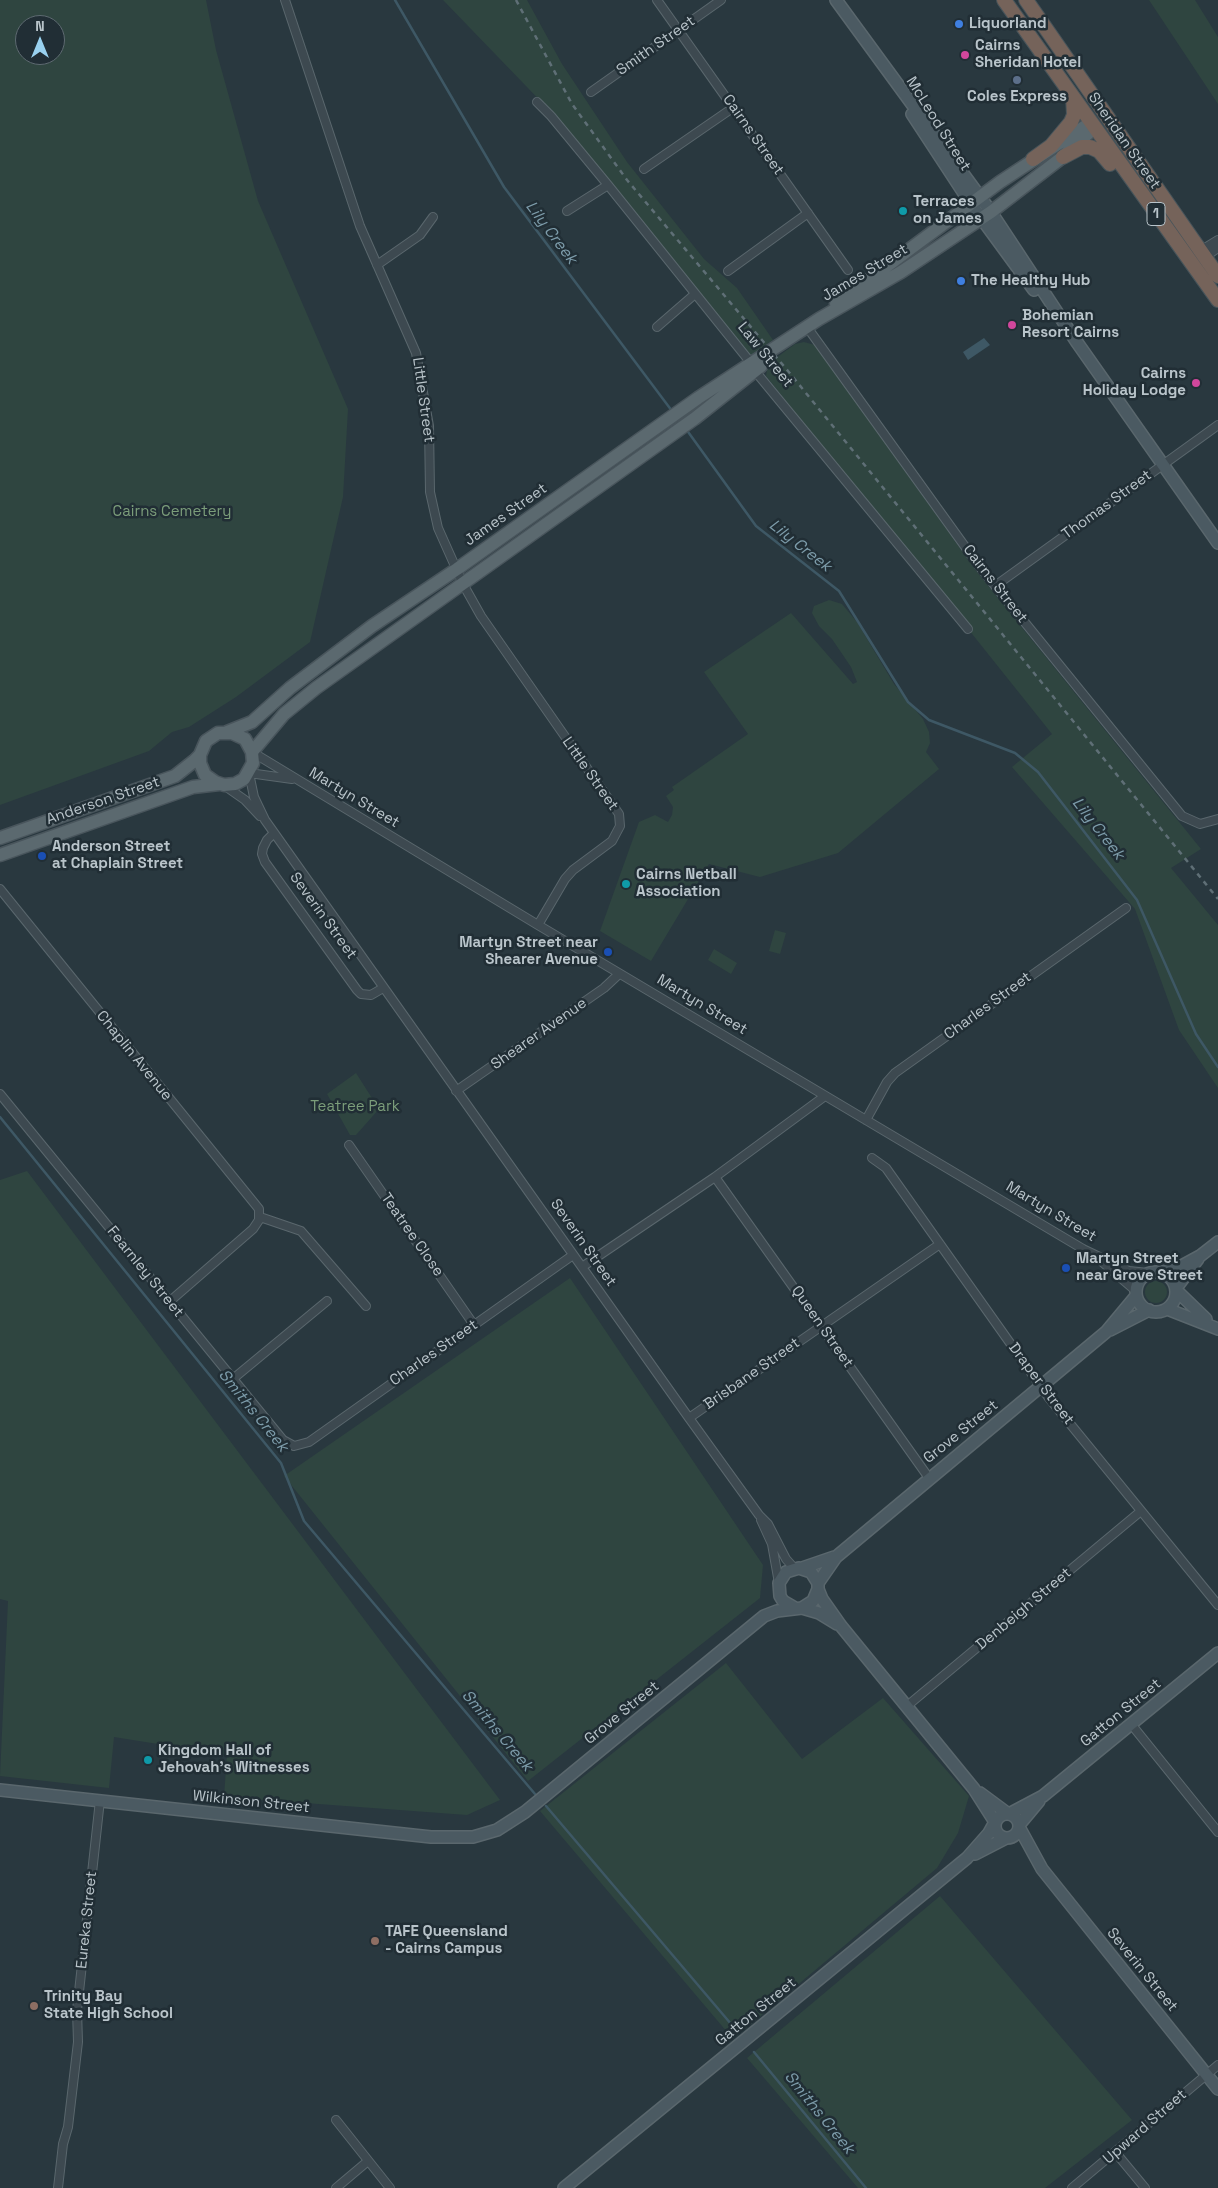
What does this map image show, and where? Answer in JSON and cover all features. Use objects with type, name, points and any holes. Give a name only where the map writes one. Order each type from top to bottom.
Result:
[{"type":"highway","name":"Sheridan Street","points":[[1004,0],[1218,300]]},
{"type":"highway","name":"Sheridan Street","points":[[1026,0],[1218,276]]},
{"type":"highway","points":[[1033,159],[1051,146],[1071,122],[1074,115],[1073,97]]},
{"type":"highway","points":[[1093,125],[1106,116]]},
{"type":"highway","points":[[1063,157],[1084,147],[1099,151],[1165,242],[1175,252],[1188,260],[1203,254]]},
{"type":"main road","name":"James Street","points":[[819,319],[896,275],[987,215],[1063,157],[1093,125]]},
{"type":"main road","name":"James Street","points":[[228,732],[252,722],[290,688],[357,637],[457,569],[684,408],[753,367],[819,319],[858,285],[1033,159],[1093,125]]},
{"type":"main road","name":"James Street","points":[[252,752],[279,719],[301,700],[694,419],[753,367]]},
{"type":"main road","points":[[228,732],[241,736],[252,752],[253,763],[249,773],[238,782],[221,785],[205,775],[200,764],[200,755],[204,745],[210,738],[228,732]]},
{"type":"main road","name":"Anderson Street","points":[[0,838],[169,778],[183,771],[200,755]]},
{"type":"main road","name":"Anderson Street","points":[[0,855],[193,787],[221,785]]},
{"type":"street","name":"Little Street","points":[[285,0],[360,226],[409,334],[418,359],[430,435],[429,479],[431,504],[435,521],[463,584],[481,616],[615,808],[619,817],[618,830],[612,841],[572,870],[564,879],[538,925]]},
{"type":"street","name":"Cairns Street","points":[[657,0],[848,270]]},
{"type":"street","name":"Smith Street","points":[[591,92],[721,0]]},
{"type":"street","name":"McLeod Street","points":[[836,0],[886,69],[920,128],[987,215],[1218,543]]},
{"type":"street","name":"Law Street","points":[[537,102],[551,116],[608,185],[753,367],[968,629]]},
{"type":"street","points":[[644,169],[734,107]]},
{"type":"street","points":[[567,211],[608,185]]},
{"type":"street","points":[[728,271],[808,213]]},
{"type":"street","points":[[377,265],[420,235],[433,217]]},
{"type":"street","points":[[1203,254],[1218,240]]},
{"type":"street","points":[[1203,254],[1218,248]]},
{"type":"street","points":[[657,327],[695,294]]},
{"type":"street","name":"Cairns Street","points":[[807,328],[995,586],[1182,816],[1200,824],[1218,819]]},
{"type":"street","name":"Thomas Street","points":[[995,586],[1218,425]]},
{"type":"street","name":"Martyn Street","points":[[252,752],[619,974],[1094,1255],[1129,1271],[1148,1273]]},
{"type":"street","name":"Martyn Street","points":[[249,773],[296,780]]},
{"type":"street","name":"Severin Street","points":[[249,773],[254,798],[274,834],[758,1515],[772,1544],[778,1586]]},
{"type":"street","name":"Severin Street","points":[[221,785],[245,800],[265,820]]},
{"type":"street","name":"Severin Street","points":[[274,834],[267,840],[263,848],[262,854],[265,862],[357,990],[361,994],[371,996],[383,988]]},
{"type":"street","name":"Chaplin Avenue","points":[[0,889],[257,1206],[260,1217]]},
{"type":"street","name":"Charles Street","points":[[866,1120],[887,1082],[895,1073],[1126,908]]},
{"type":"street","name":"Shearer Avenue","points":[[456,1091],[604,988],[619,974]]},
{"type":"street","name":"Fearnley Street","points":[[0,1094],[283,1440],[294,1446]]},
{"type":"street","points":[[582,1267],[716,1177],[825,1096]]},
{"type":"street","name":"Teatree Close","points":[[349,1145],[474,1325]]},
{"type":"street","name":"Draper Street","points":[[872,1158],[886,1168],[1041,1386],[1218,1605]]},
{"type":"street","name":"Queen Street","points":[[716,1177],[929,1478]]},
{"type":"street","points":[[169,1302],[257,1225],[260,1217],[300,1231],[366,1306]]},
{"type":"street","points":[[1214,1326],[1168,1309],[1157,1312],[1149,1310],[1141,1305],[1136,1293],[1140,1280],[1148,1273],[1176,1269],[1200,1256],[1218,1242]]},
{"type":"street","name":"Brisbane Street","points":[[688,1418],[940,1244]]},
{"type":"street","name":"Charles Street","points":[[294,1446],[300,1446],[309,1442],[573,1255]]},
{"type":"street","name":"Martyn Street","points":[[1094,1255],[1136,1293]]},
{"type":"street","points":[[1168,1309],[1177,1290],[1200,1256]]},
{"type":"street","points":[[1162,1272],[1171,1278],[1177,1290],[1214,1326]]},
{"type":"street","name":"Grove Street","points":[[1106,1332],[1136,1293]]},
{"type":"street","points":[[234,1378],[327,1301]]},
{"type":"street","name":"Grove Street","points":[[818,1586],[836,1557],[929,1478],[1106,1332],[1149,1310]]},
{"type":"street","name":"Denbeigh Street","points":[[907,1706],[1141,1511]]},
{"type":"street","name":"Severin Street","points":[[758,1515],[768,1524],[786,1560],[798,1568]]},
{"type":"street","name":"Grove Street","points":[[798,1568],[836,1557]]},
{"type":"street","points":[[841,1626],[819,1613],[798,1608],[783,1601],[778,1586],[786,1572],[798,1568],[811,1572],[822,1599],[841,1626],[974,1789],[995,1823],[997,1833],[1007,1838],[1015,1834],[1019,1826],[1016,1818],[974,1789]]},
{"type":"street","name":"Grove Street","points":[[764,1616],[778,1586]]},
{"type":"street","points":[[798,1608],[813,1601],[818,1586]]},
{"type":"street","name":"Grove Street","points":[[497,1830],[525,1812],[764,1616],[777,1611],[798,1608]]},
{"type":"street","name":"Gatton Street","points":[[1019,1826],[1043,1796],[1218,1652]]},
{"type":"street","points":[[1131,1724],[1218,1832]]},
{"type":"street","name":"Wilkinson Street","points":[[0,1790],[431,1837],[464,1838],[497,1830]]},
{"type":"street","name":"Gatton Street","points":[[1008,1813],[1043,1796]]},
{"type":"street","name":"Eureka Street","points":[[58,2188],[62,2146],[68,2128],[78,2042],[77,2010],[100,1800]]},
{"type":"street","points":[[995,1823],[1000,1816],[1008,1813]]},
{"type":"street","name":"Gatton Street","points":[[564,2188],[967,1858],[989,1833],[995,1823]]},
{"type":"street","name":"Severin Street","points":[[1019,1826],[1042,1869]]},
{"type":"street","name":"Severin Street","points":[[1007,1838],[1042,1869],[1218,2089]]},
{"type":"street","name":"Gatton Street","points":[[967,1858],[1007,1838]]},
{"type":"street","name":"Upward Street","points":[[1072,2188],[1116,2153],[1218,2065]]},
{"type":"street","points":[[336,2120],[390,2188]]},
{"type":"street","points":[[1116,2153],[1144,2188]]},
{"type":"street","points":[[336,2188],[368,2161]]},
{"type":"green space","name":"Cairns Cemetery","points":[[0,0],[206,0],[216,50],[258,201],[348,409],[343,497],[310,642],[236,697],[189,727],[172,732],[149,751],[0,805]]},
{"type":"green space","points":[[443,0],[527,0],[562,64],[627,162],[704,259],[737,288],[773,340],[750,356],[553,114]]},
{"type":"green space","points":[[1149,0],[1195,0],[1218,37],[1218,104]]},
{"type":"green space","points":[[804,342],[815,345],[977,572],[1201,849],[1171,868],[1218,925],[1218,1088],[1179,1030],[1135,909],[1012,767],[1052,734],[766,376],[768,364],[795,344]]},
{"type":"green space","points":[[829,600],[842,604],[857,622],[894,684],[923,719],[929,732],[930,743],[926,752],[939,769],[838,853],[760,877],[709,864],[651,961],[600,931],[639,822],[655,815],[668,822],[672,815],[673,807],[666,796],[674,790],[672,787],[748,734],[704,672],[791,613],[853,684],[857,682],[851,667],[832,639],[819,626],[812,613],[814,606]]},
{"type":"green space","points":[[775,930],[786,933],[780,954],[769,951]]},
{"type":"green space","points":[[714,949],[737,963],[731,974],[708,960]]},
{"type":"green space","name":"Teatree Park","points":[[356,1073],[379,1109],[356,1135],[350,1135],[327,1094]]},
{"type":"green space","points":[[27,1171],[500,1800],[467,1815],[224,1797],[227,1755],[114,1737],[109,1788],[0,1776],[8,1601],[0,1599],[0,1180]]},
{"type":"green space","points":[[570,1278],[763,1565],[760,1598],[528,1781],[284,1476]]},
{"type":"green space","points":[[1152,1281],[1160,1281],[1167,1288],[1167,1296],[1160,1303],[1152,1303],[1145,1296],[1145,1288]]},
{"type":"green space","points":[[726,1663],[802,1759],[883,1698],[969,1796],[958,1833],[937,1868],[733,2039],[540,1811]]},
{"type":"green space","points":[[940,1896],[1132,2120],[1045,2188],[858,2188],[747,2058]]},
{"type":"water","points":[[984,338],[990,345],[968,360],[963,352]]},
{"type":"waterway","name":"Lily Creek","points":[[395,0],[504,187],[672,411]]},
{"type":"waterway","name":"Lily Creek","points":[[686,429],[756,526],[839,591],[908,702],[929,720],[1015,753],[1038,772],[1137,900],[1196,1034],[1218,1067]]},
{"type":"waterway","name":"Smiths Creek","points":[[0,1117],[281,1463],[304,1521],[535,1794]]},
{"type":"waterway","name":"Smiths Creek","points":[[546,1806],[737,2031]]},
{"type":"waterway","name":"Smiths Creek","points":[[754,2052],[866,2188]]},
{"type":"railway","points":[[516,0],[572,104],[627,180],[788,371],[1218,899]]},
{"type":"place","name":"Liquorland","points":[[959,24]]},
{"type":"place","name":"Cairns Sheridan Hotel","points":[[965,55]]},
{"type":"place","name":"Coles Express","points":[[1017,80]]},
{"type":"place","name":"Terraces on James","points":[[903,211]]},
{"type":"place","name":"The Healthy Hub","points":[[961,281]]},
{"type":"place","name":"Bohemian Resort Cairns","points":[[1012,325]]},
{"type":"place","name":"Cairns Holiday Lodge","points":[[1196,383]]},
{"type":"place","name":"Anderson Street at Chaplain Street","points":[[42,856]]},
{"type":"place","name":"Cairns Netball Association","points":[[626,884]]},
{"type":"place","name":"Martyn Street near Shearer Avenue","points":[[608,952]]},
{"type":"place","name":"Martyn Street near Grove Street","points":[[1066,1268]]},
{"type":"place","name":"Kingdom Hall of Jehovah's Witnesses","points":[[148,1760]]},
{"type":"place","name":"TAFE Queensland - Cairns Campus","points":[[375,1941]]},
{"type":"place","name":"Trinity Bay State High School","points":[[34,2006]]}]
